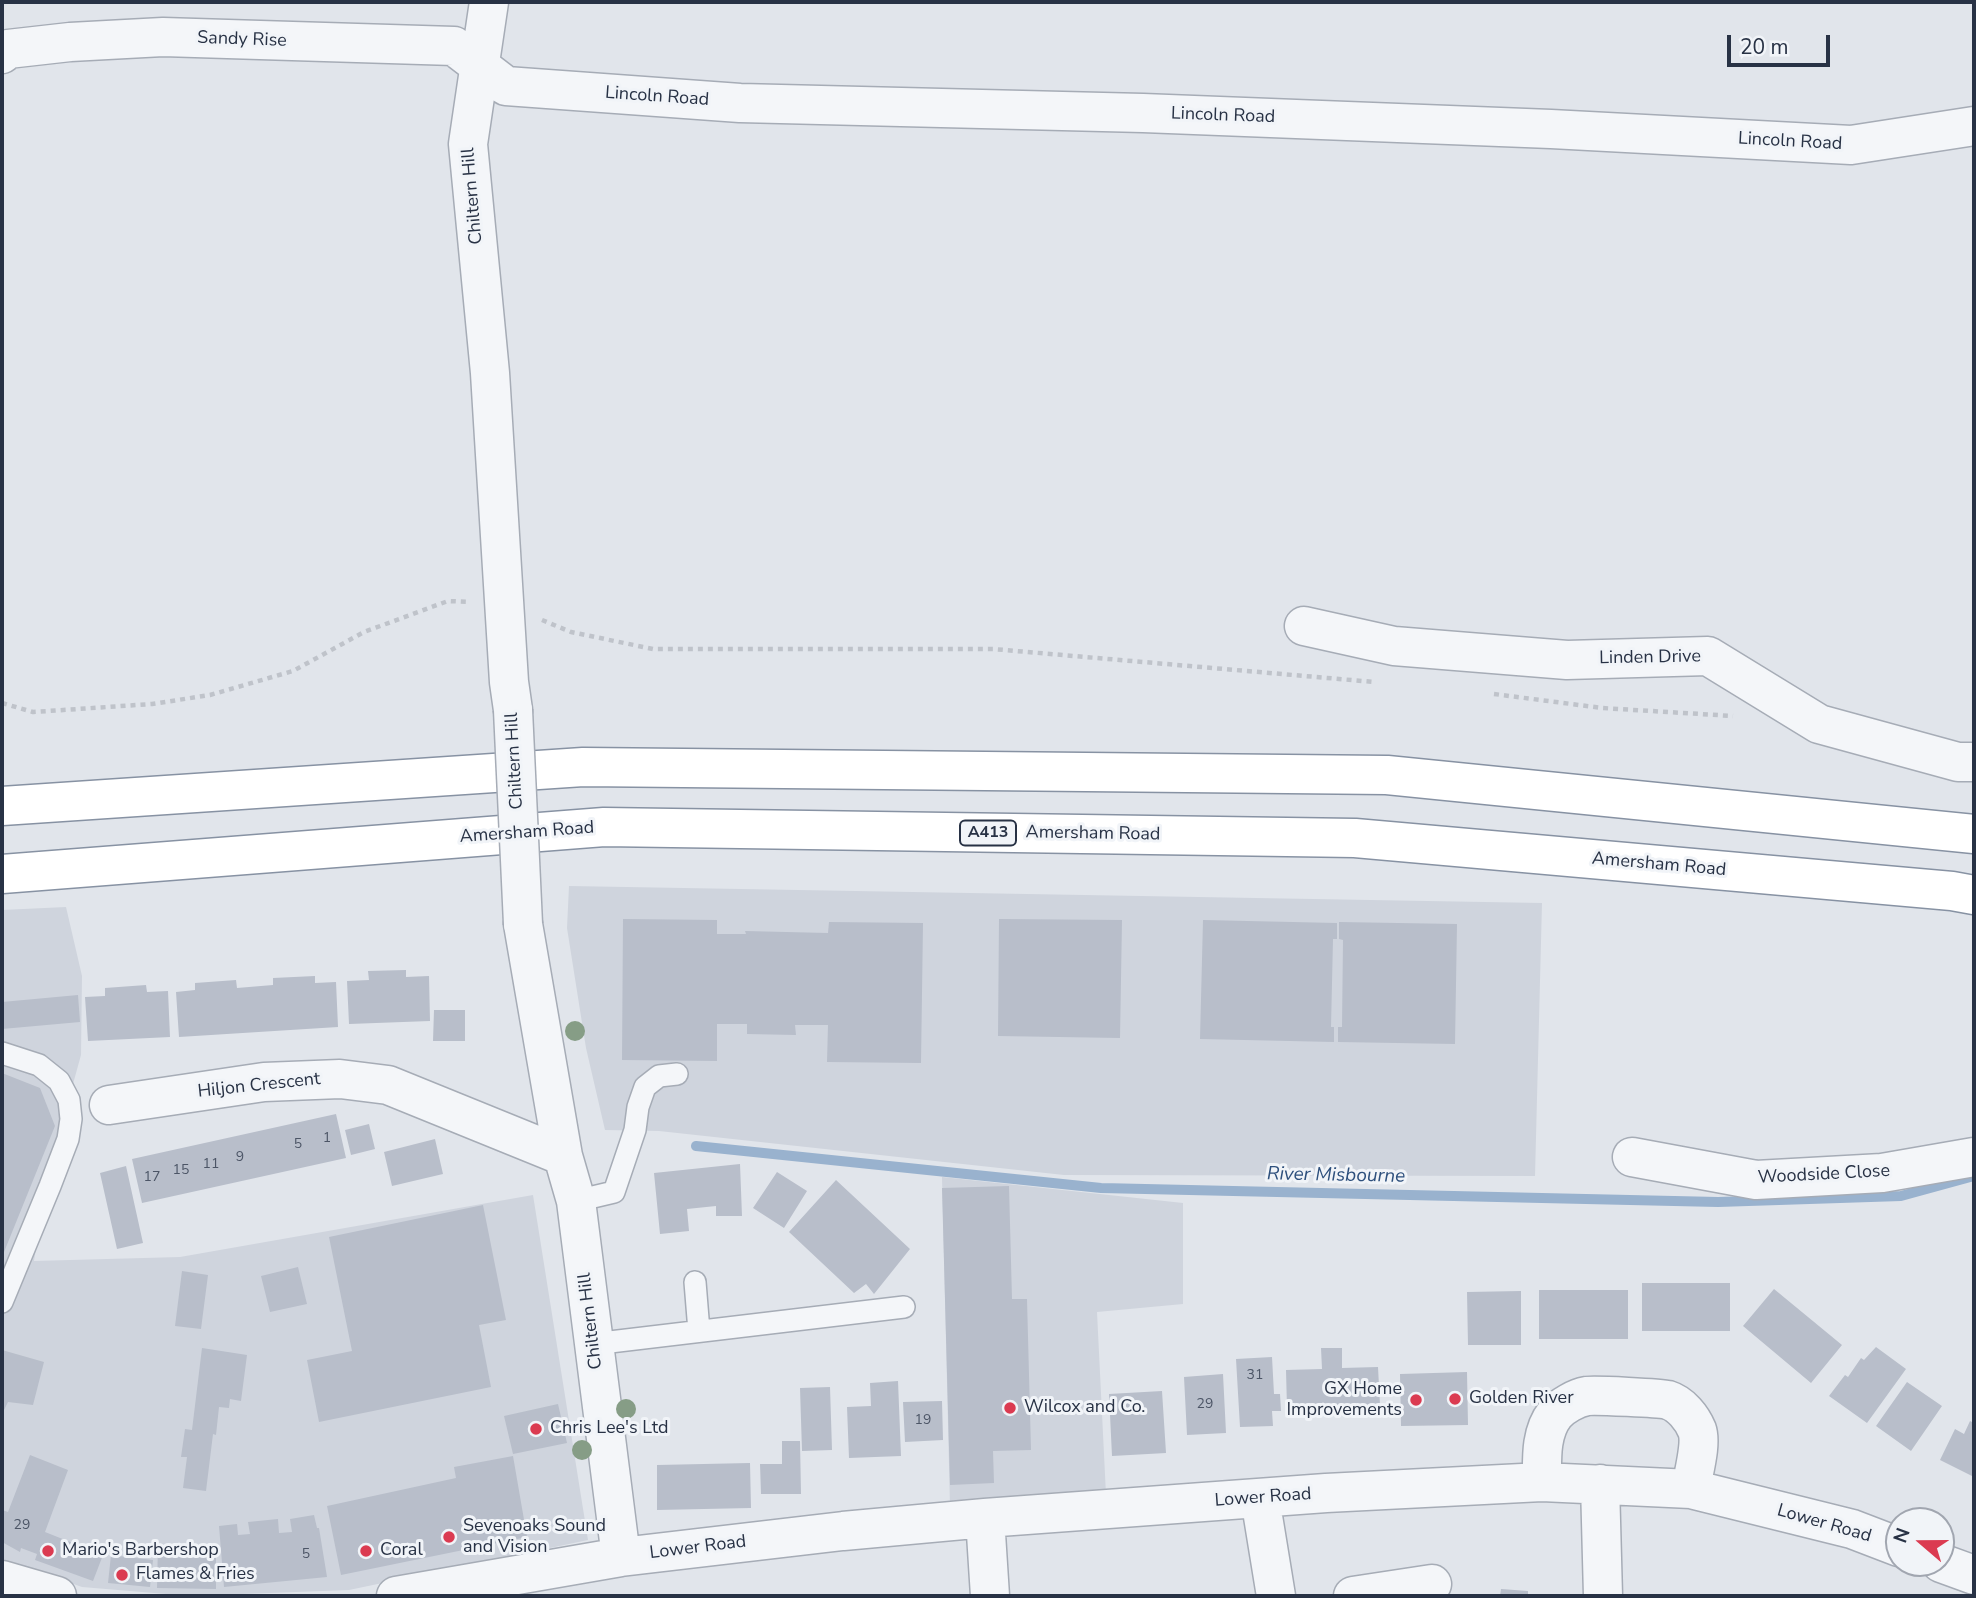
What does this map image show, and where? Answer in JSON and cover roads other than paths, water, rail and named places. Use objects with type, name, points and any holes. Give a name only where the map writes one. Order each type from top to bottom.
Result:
[{"type":"highway","points":[[2,806],[583,767],[1387,775],[1974,834]]},
{"type":"highway","name":"Amersham Road","points":[[2,874],[604,827],[1355,838],[1974,895]]},
{"type":"street","name":"Chiltern Hill","points":[[489,2],[468,144],[491,373],[513,710],[523,924],[563,1156],[576,1201],[621,1557]]},
{"type":"street","name":"Sandy Rise","points":[[4,48],[163,37],[454,46],[479,64]]},
{"type":"street","name":"Lincoln Road","points":[[479,64],[506,86],[740,103],[1143,113],[1551,129],[1851,145],[1974,126]]},
{"type":"street","name":"Linden Drive","points":[[1304,626],[1394,646],[1567,660],[1708,656],[1819,724],[1958,762],[1974,762]]},
{"type":"street","name":"Hiljon Crescent","points":[[109,1105],[264,1082],[340,1079],[388,1085],[563,1156]]},
{"type":"street","name":"Woodside Close","points":[[1632,1157],[1756,1180],[1882,1173],[1974,1157]]},
{"type":"street","points":[[1542,1482],[1544,1438],[1548,1425],[1556,1413],[1567,1404],[1587,1396],[1668,1400],[1682,1408],[1693,1421],[1698,1434],[1691,1489]]},
{"type":"street","name":"Lower Road","points":[[396,1596],[460,1590],[621,1557],[985,1518],[1260,1498],[1542,1482],[1691,1489],[1852,1529],[1885,1542]]},
{"type":"street","points":[[1600,1484],[1602,1596]]},
{"type":"street","points":[[1260,1498],[1276,1596]]},
{"type":"street","points":[[985,1518],[990,1596]]},
{"type":"street","points":[[1955,1568],[1974,1575]]},
{"type":"street","points":[[1353,1596],[1432,1584]]},
{"type":"street","points":[[8,1587],[57,1596]]},
{"type":"lane","points":[[2,1053],[39,1065],[60,1081],[69,1100],[71,1119],[68,1139],[2,1302]]},
{"type":"lane","points":[[576,1201],[614,1192],[635,1130],[638,1107],[645,1087],[659,1076],[677,1074]]},
{"type":"lane","points":[[695,1282],[699,1332]]},
{"type":"lane","points":[[593,1344],[904,1307]]},
{"type":"waterway","name":"River Misbourne","points":[[696,1146],[1101,1188],[1718,1202],[1901,1196],[1974,1176]]},
{"type":"place","name":"Golden River","points":[[1455,1399]]},
{"type":"place","name":"GX Home Improvements","points":[[1416,1400]]},
{"type":"place","name":"Wilcox and Co.","points":[[1010,1408]]},
{"type":"place","name":"Chris Lee's Ltd","points":[[536,1429]]},
{"type":"place","name":"Sevenoaks Sound and Vision","points":[[449,1537]]},
{"type":"place","name":"Mario's Barbershop","points":[[48,1551]]},
{"type":"place","name":"Coral","points":[[366,1551]]},
{"type":"place","name":"Flames & Fries","points":[[122,1575]]}]
